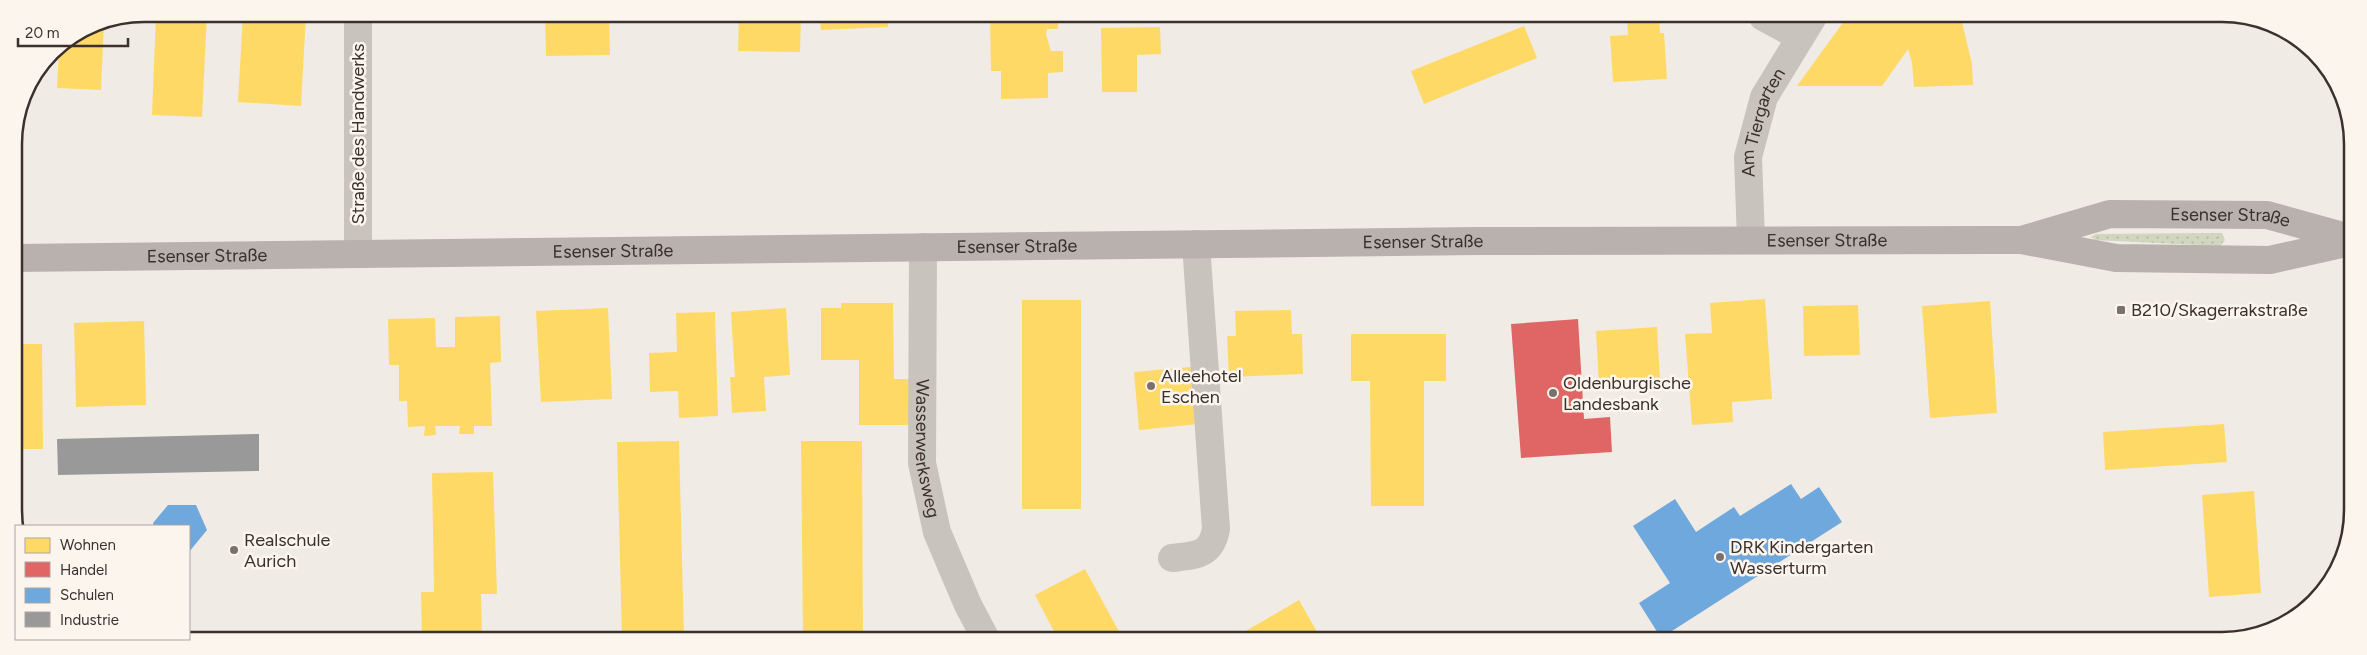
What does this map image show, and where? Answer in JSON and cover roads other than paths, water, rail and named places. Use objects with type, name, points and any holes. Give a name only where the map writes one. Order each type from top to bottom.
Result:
[{"type":"main road","name":"Esenser Straße","points":[[2021,240],[2110,214],[2267,215],[2344,236]]},
{"type":"main road","name":"Esenser Straße","points":[[23,258],[1196,244],[2021,240],[2116,258],[2270,260],[2344,243]]},
{"type":"street","points":[[1786,22],[1807,27]]},
{"type":"street","name":"Straße des Handwerks","points":[[358,23],[358,254]]},
{"type":"street","name":"Am Tiergarten","points":[[1751,240],[1748,157],[1764,97],[1807,27]]},
{"type":"street","points":[[1172,558],[1193,556],[1208,549],[1214,541],[1216,529],[1196,244]]},
{"type":"street","name":"Wasserwerksweg","points":[[923,247],[922,463],[937,532],[968,606],[982,632]]},
{"type":"place","name":"B210/Skagerrakstraße","points":[[2121,310]]},
{"type":"place","name":"Alleehotel Eschen","points":[[1151,386]]},
{"type":"place","name":"Oldenburgische Landesbank","points":[[1553,393]]},
{"type":"place","name":"Realschule Aurich","points":[[234,550]]},
{"type":"place","name":"DRK Kindergarten Wasserturm","points":[[1720,557]]}]
